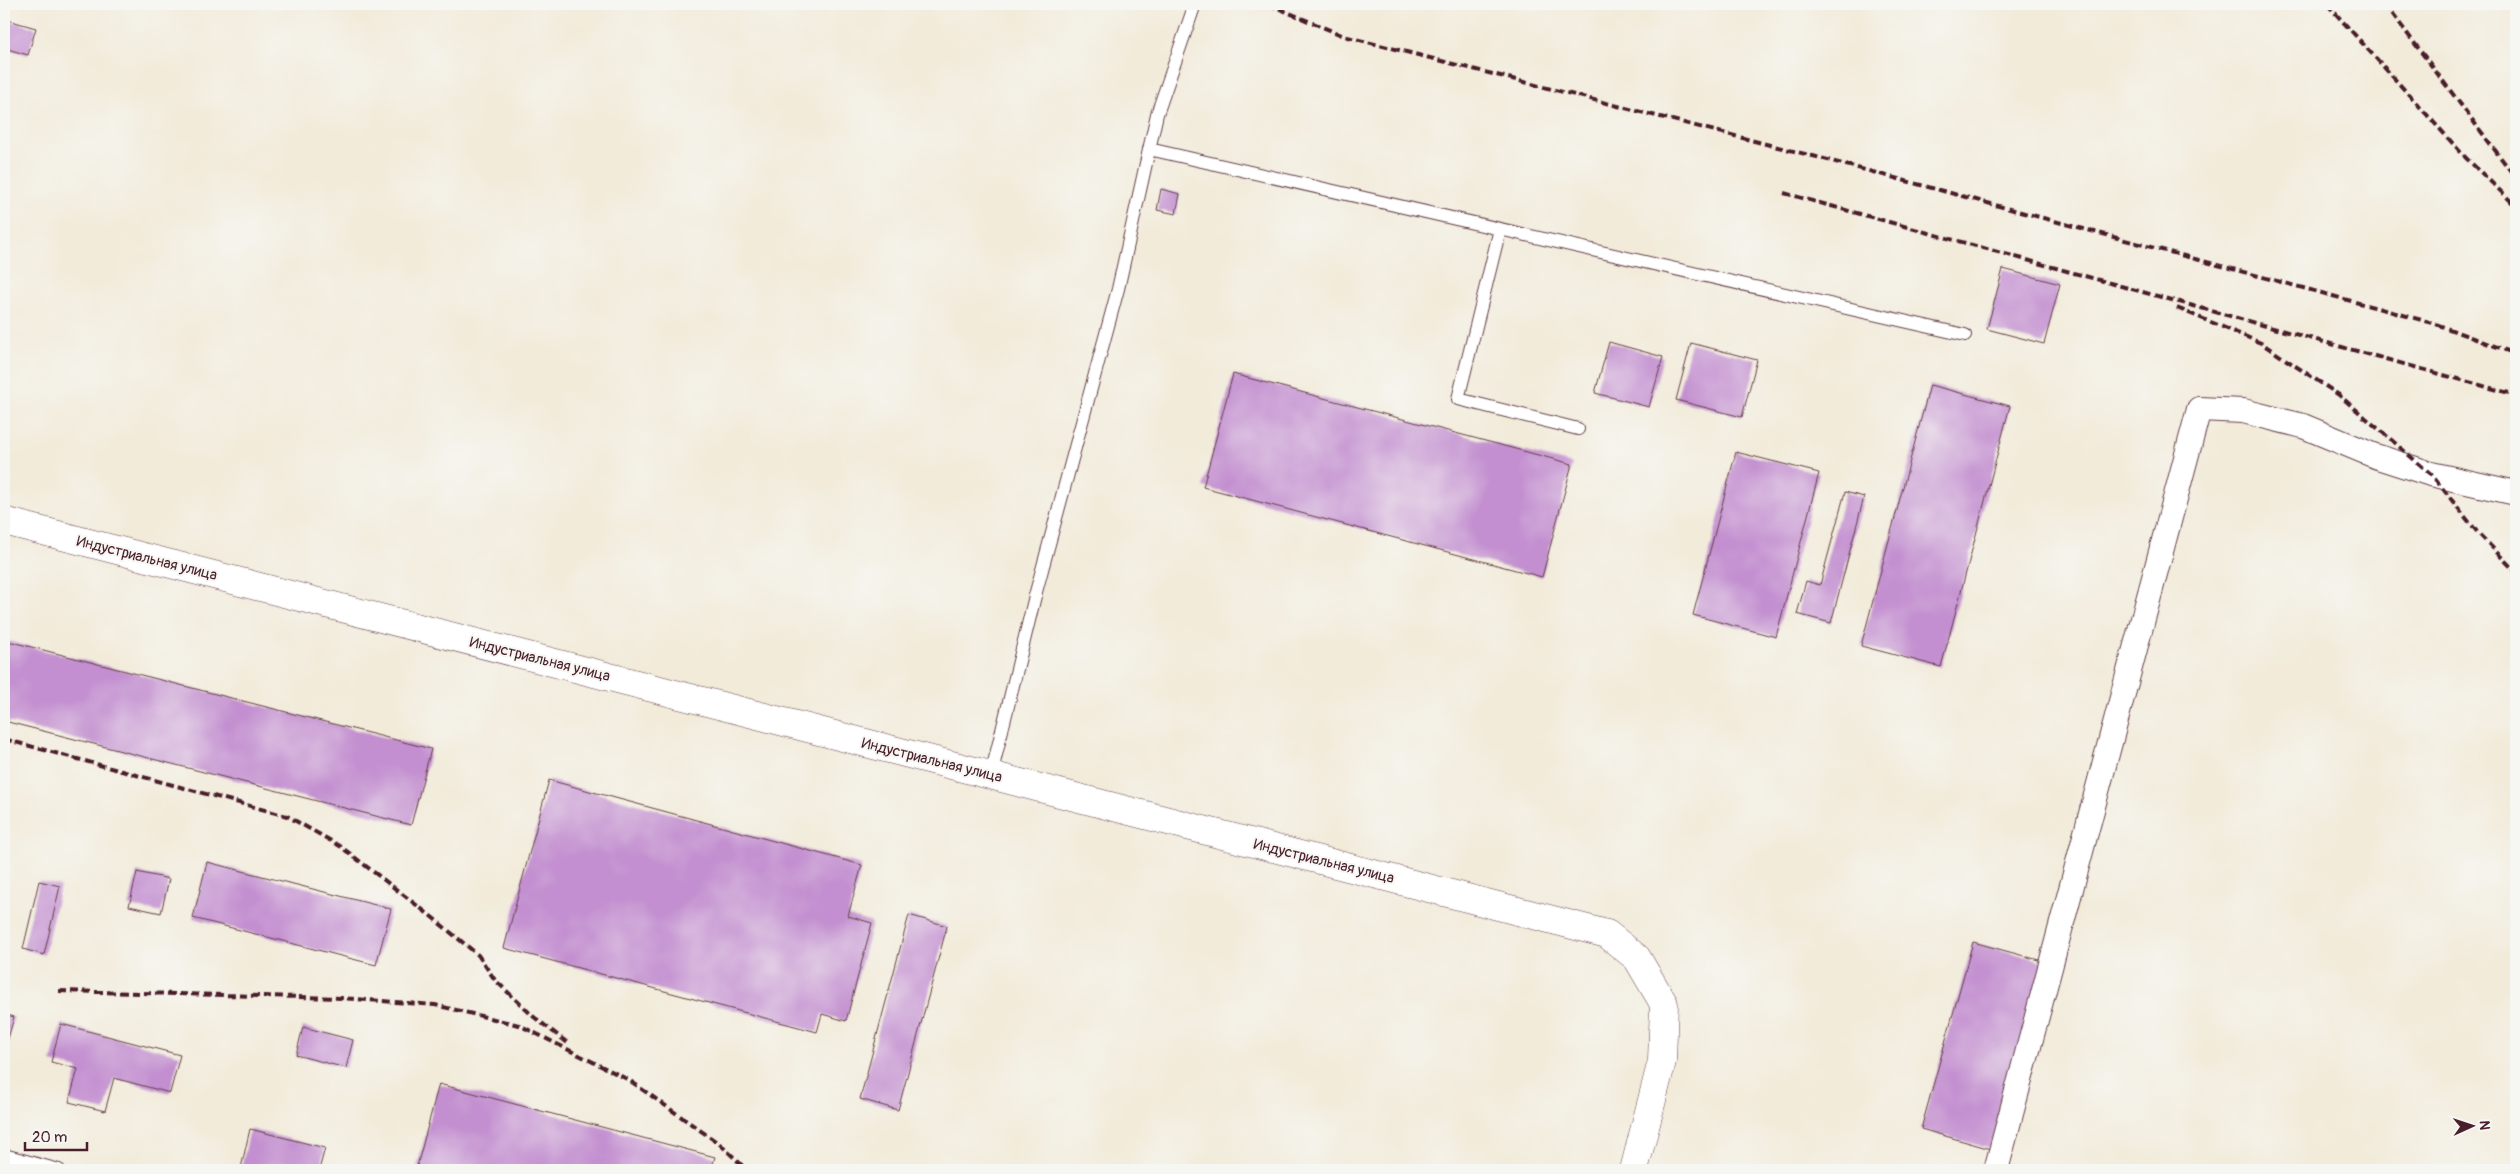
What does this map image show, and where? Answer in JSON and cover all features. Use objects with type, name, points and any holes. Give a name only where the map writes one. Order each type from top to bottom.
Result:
[{"type":"street","points":[[1996,1170],[2199,409],[2243,411],[2303,426],[2375,456],[2431,474],[2516,493]]},
{"type":"street","name":"Индустриальная улица","points":[[4,521],[1607,934],[1637,958],[1664,1004],[1662,1061],[1634,1170]]},
{"type":"lane","points":[[991,775],[1036,592],[1118,289],[1158,114],[1195,4]]},
{"type":"lane","points":[[1149,150],[1965,334]]},
{"type":"lane","points":[[1500,229],[1458,399],[1578,429]]},
{"type":"lane","points":[[4,1155],[60,1170]]},
{"type":"building","points":[[4,19],[36,28],[28,55],[4,48]]},
{"type":"building","points":[[1161,189],[1180,194],[1176,214],[1157,210]]},
{"type":"building","points":[[2003,269],[2060,284],[2044,344],[1987,329]]},
{"type":"building","points":[[1609,342],[1663,357],[1649,407],[1595,393]]},
{"type":"building","points":[[1691,343],[1757,360],[1742,417],[1676,400]]},
{"type":"building","points":[[1233,374],[1572,464],[1542,577],[1203,487]]},
{"type":"building","points":[[1930,385],[2010,406],[1941,667],[1861,646]]},
{"type":"building","points":[[1736,452],[1819,473],[1776,637],[1693,615]]},
{"type":"building","points":[[1845,492],[1864,497],[1831,623],[1797,614],[1806,581],[1820,585]]},
{"type":"building","points":[[4,640],[431,749],[411,825],[4,721]]},
{"type":"building","points":[[549,780],[862,865],[848,916],[872,923],[846,1021],[822,1014],[817,1032],[504,948]]},
{"type":"building","points":[[207,862],[391,909],[376,965],[193,918]]},
{"type":"building","points":[[137,872],[169,879],[161,913],[129,906]]},
{"type":"building","points":[[39,881],[60,886],[44,955],[23,949]]},
{"type":"building","points":[[909,915],[947,926],[898,1110],[860,1099]]},
{"type":"building","points":[[1973,942],[2046,962],[1994,1150],[1921,1129]]},
{"type":"building","points":[[4,1014],[14,1017],[4,1054]]},
{"type":"building","points":[[61,1024],[180,1055],[170,1093],[114,1078],[105,1111],[69,1102],[78,1069],[51,1062]]},
{"type":"building","points":[[303,1027],[353,1040],[346,1068],[296,1055]]},
{"type":"building","points":[[439,1084],[715,1157],[711,1170],[416,1170]]},
{"type":"building","points":[[250,1129],[325,1148],[319,1170],[249,1170],[241,1168]]},
{"type":"railway","points":[[1268,4],[1344,36],[1813,156],[2433,323],[2516,354]]},
{"type":"railway","points":[[2327,4],[2466,158],[2516,206]]},
{"type":"railway","points":[[2385,4],[2516,178]]},
{"type":"railway","points":[[1784,193],[2516,395]]},
{"type":"railway","points":[[2177,308],[2261,343],[2339,395],[2431,474],[2478,533],[2516,572]]},
{"type":"railway","points":[[4,739],[287,816],[340,846],[432,917],[478,955],[495,980],[534,1017],[569,1044]]},
{"type":"railway","points":[[59,991],[341,998],[435,1005],[519,1025],[629,1080],[721,1145],[747,1170]]}]
